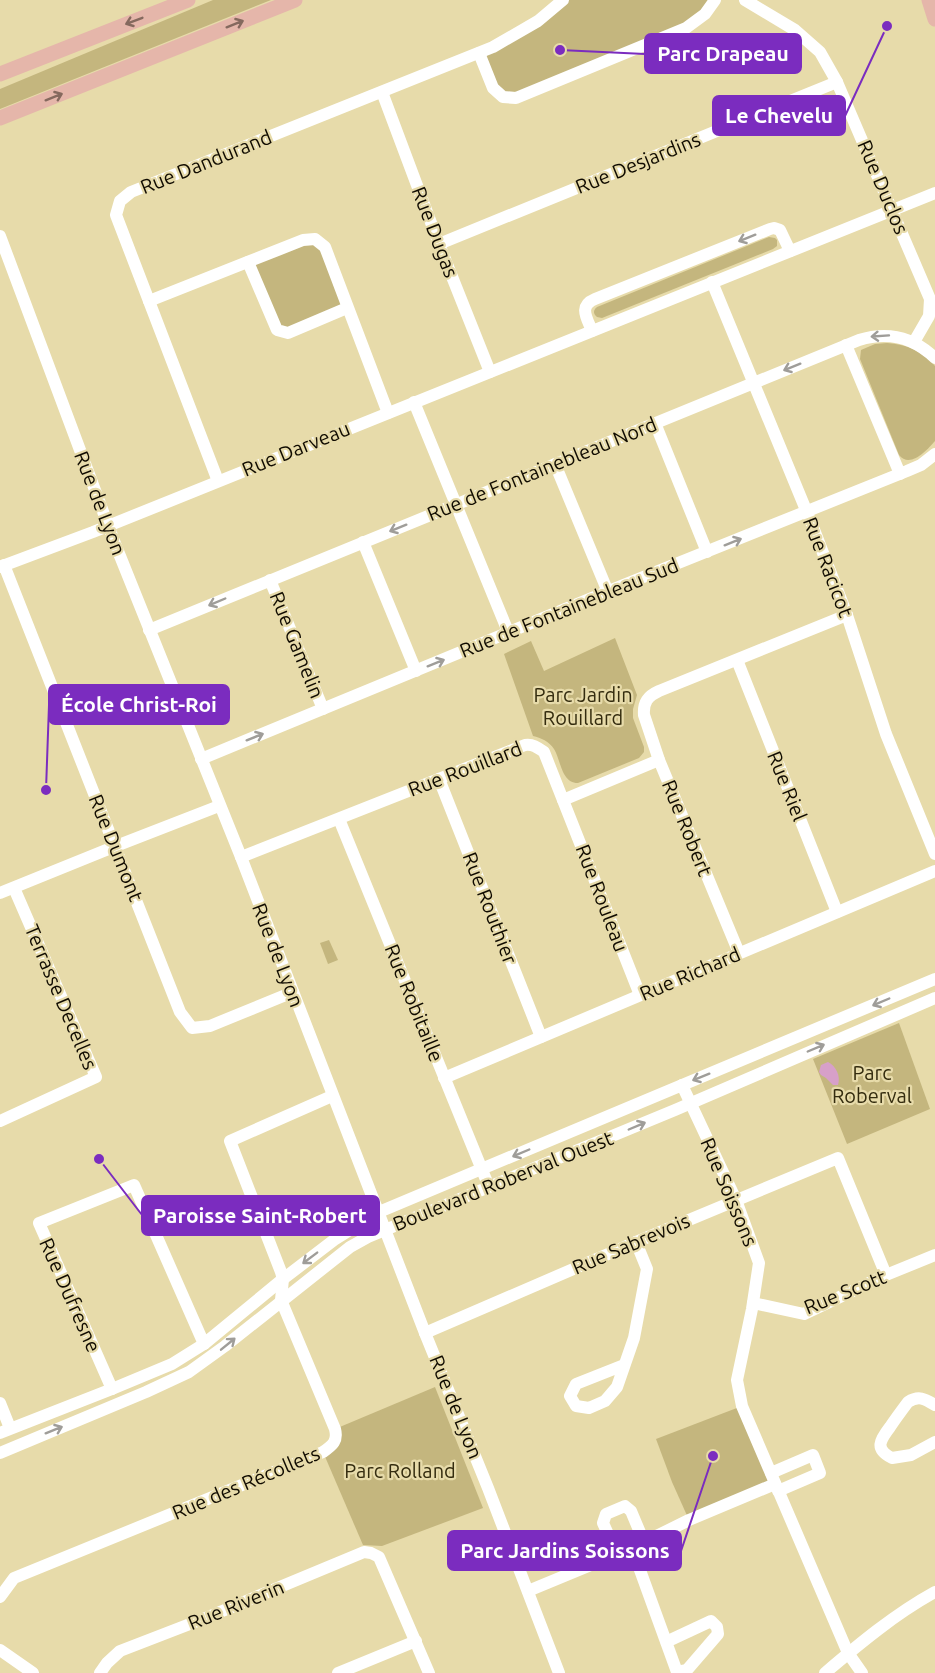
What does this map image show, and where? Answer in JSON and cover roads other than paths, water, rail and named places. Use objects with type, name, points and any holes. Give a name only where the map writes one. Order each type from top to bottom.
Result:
[{"type":"main road","points":[[0,74],[188,0]]},
{"type":"main road","points":[[0,118],[296,0]]},
{"type":"main road","points":[[929,0],[935,19]]},
{"type":"street","name":"Rue Dandurand","points":[[218,481],[116,215],[120,201],[131,192],[493,47],[538,21],[563,0]]},
{"type":"street","points":[[478,53],[493,88],[503,96],[516,98],[686,28],[705,14],[716,0]]},
{"type":"street","name":"Rue Duclos","points":[[745,0],[795,30],[820,52],[837,82],[930,299],[929,316],[914,342]]},
{"type":"street","name":"Rue Desjardins","points":[[439,244],[837,82]]},
{"type":"street","name":"Rue Dugas","points":[[382,92],[490,372]]},
{"type":"street","name":"Rue Darveau","points":[[2,566],[935,193]]},
{"type":"street","points":[[592,331],[585,306],[595,298],[774,228],[780,230],[789,251]]},
{"type":"street","name":"Rue de Lyon","points":[[0,236],[108,525],[241,857],[332,1096],[559,1673]]},
{"type":"street","points":[[149,301],[303,240],[315,240],[325,247],[388,412]]},
{"type":"street","points":[[248,262],[278,330],[288,333],[347,308]]},
{"type":"street","name":"Rue Racicot","points":[[712,282],[847,615],[886,734],[935,854]]},
{"type":"street","name":"Rue de Fontainebleau Nord","points":[[149,630],[846,345],[884,335],[898,337],[914,342],[935,358]]},
{"type":"street","points":[[846,345],[900,474]]},
{"type":"street","points":[[414,402],[509,634]]},
{"type":"street","points":[[655,423],[707,552]]},
{"type":"street","name":"Rue de Fontainebleau Sud","points":[[201,759],[900,474],[921,465],[935,453]]},
{"type":"street","points":[[555,464],[608,592]]},
{"type":"street","points":[[363,542],[416,671]]},
{"type":"street","name":"Rue Dumont","points":[[2,566],[116,846],[180,1012],[192,1028],[210,1026],[293,992]]},
{"type":"street","name":"Rue Gamelin","points":[[270,580],[323,709]]},
{"type":"street","points":[[737,660],[847,615]]},
{"type":"street","name":"Rue Robert","points":[[737,660],[658,691],[646,700],[643,708],[659,760],[739,953]]},
{"type":"street","name":"Rue Riel","points":[[737,660],[837,912]]},
{"type":"street","name":"Rue Rouillard","points":[[241,857],[525,745],[531,744],[544,752],[563,800]]},
{"type":"street","points":[[563,800],[659,760]]},
{"type":"street","name":"Rue Routhier","points":[[439,779],[541,1037]]},
{"type":"street","name":"Rue Rouleau","points":[[563,800],[640,995]]},
{"type":"street","points":[[0,893],[219,806]]},
{"type":"street","name":"Rue Robitaille","points":[[339,819],[489,1187]]},
{"type":"street","name":"Rue Richard","points":[[444,1078],[935,870]]},
{"type":"street","name":"Terrasse Decelles","points":[[0,1121],[96,1077],[14,888]]},
{"type":"street","name":"Boulevard Roberval Ouest","points":[[5,1430],[172,1364],[204,1344],[334,1240],[379,1212],[935,979]]},
{"type":"street","name":"Boulevard Roberval Ouest","points":[[0,1453],[147,1392],[189,1372],[350,1247],[385,1229],[690,1104],[935,998]]},
{"type":"street","name":"Rue Soissons","points":[[682,1085],[736,1200],[759,1263],[737,1380],[742,1406],[848,1653],[862,1673]]},
{"type":"street","points":[[283,1279],[230,1141],[332,1096]]},
{"type":"street","name":"Rue Sabrevois","points":[[425,1333],[838,1158],[886,1275]]},
{"type":"street","name":"Rue Dufresne","points":[[112,1389],[39,1223],[134,1185],[204,1344]]},
{"type":"street","points":[[624,1365],[634,1338],[647,1269],[636,1242]]},
{"type":"street","name":"Rue Scott","points":[[753,1303],[804,1314],[886,1275],[935,1255]]},
{"type":"street","name":"Rue des Récollets","points":[[0,1597],[14,1578],[323,1452],[332,1446],[337,1437],[335,1429],[281,1300],[283,1279]]},
{"type":"street","points":[[935,1405],[923,1398],[914,1398],[908,1402],[880,1440],[880,1448],[885,1455],[892,1458],[911,1455],[935,1442]]},
{"type":"street","points":[[0,1403],[5,1430]]},
{"type":"street","points":[[528,1591],[632,1548],[689,1520],[775,1483]]},
{"type":"street","points":[[617,1554],[603,1523],[606,1514],[625,1506],[631,1511],[644,1542]]},
{"type":"street","points":[[632,1548],[666,1642],[677,1672],[687,1670],[718,1634],[717,1627],[711,1621],[666,1642]]},
{"type":"street","name":"Rue Riverin","points":[[100,1673],[120,1651],[364,1552],[372,1552],[379,1557],[416,1641]]},
{"type":"street","points":[[825,1673],[911,1606],[935,1592]]},
{"type":"street","points":[[338,1673],[416,1641],[429,1673]]},
{"type":"street","points":[[0,1650],[33,1673]]},
{"type":"place","name":"Le Chevelu","points":[[887,26]]},
{"type":"place","name":"Parc Drapeau","points":[[560,50]]},
{"type":"place","name":"École Christ-Roi","points":[[46,790]]},
{"type":"place","name":"Paroisse Saint-Robert","points":[[99,1159]]},
{"type":"place","name":"Parc Jardins Soissons","points":[[713,1456]]},
{"type":"park label","name":"Parc Jardin Rouillard","points":[[583,706]]},
{"type":"park label","name":"Parc Roberval","points":[[872,1084]]},
{"type":"park label","name":"Parc Rolland","points":[[400,1471]]}]
